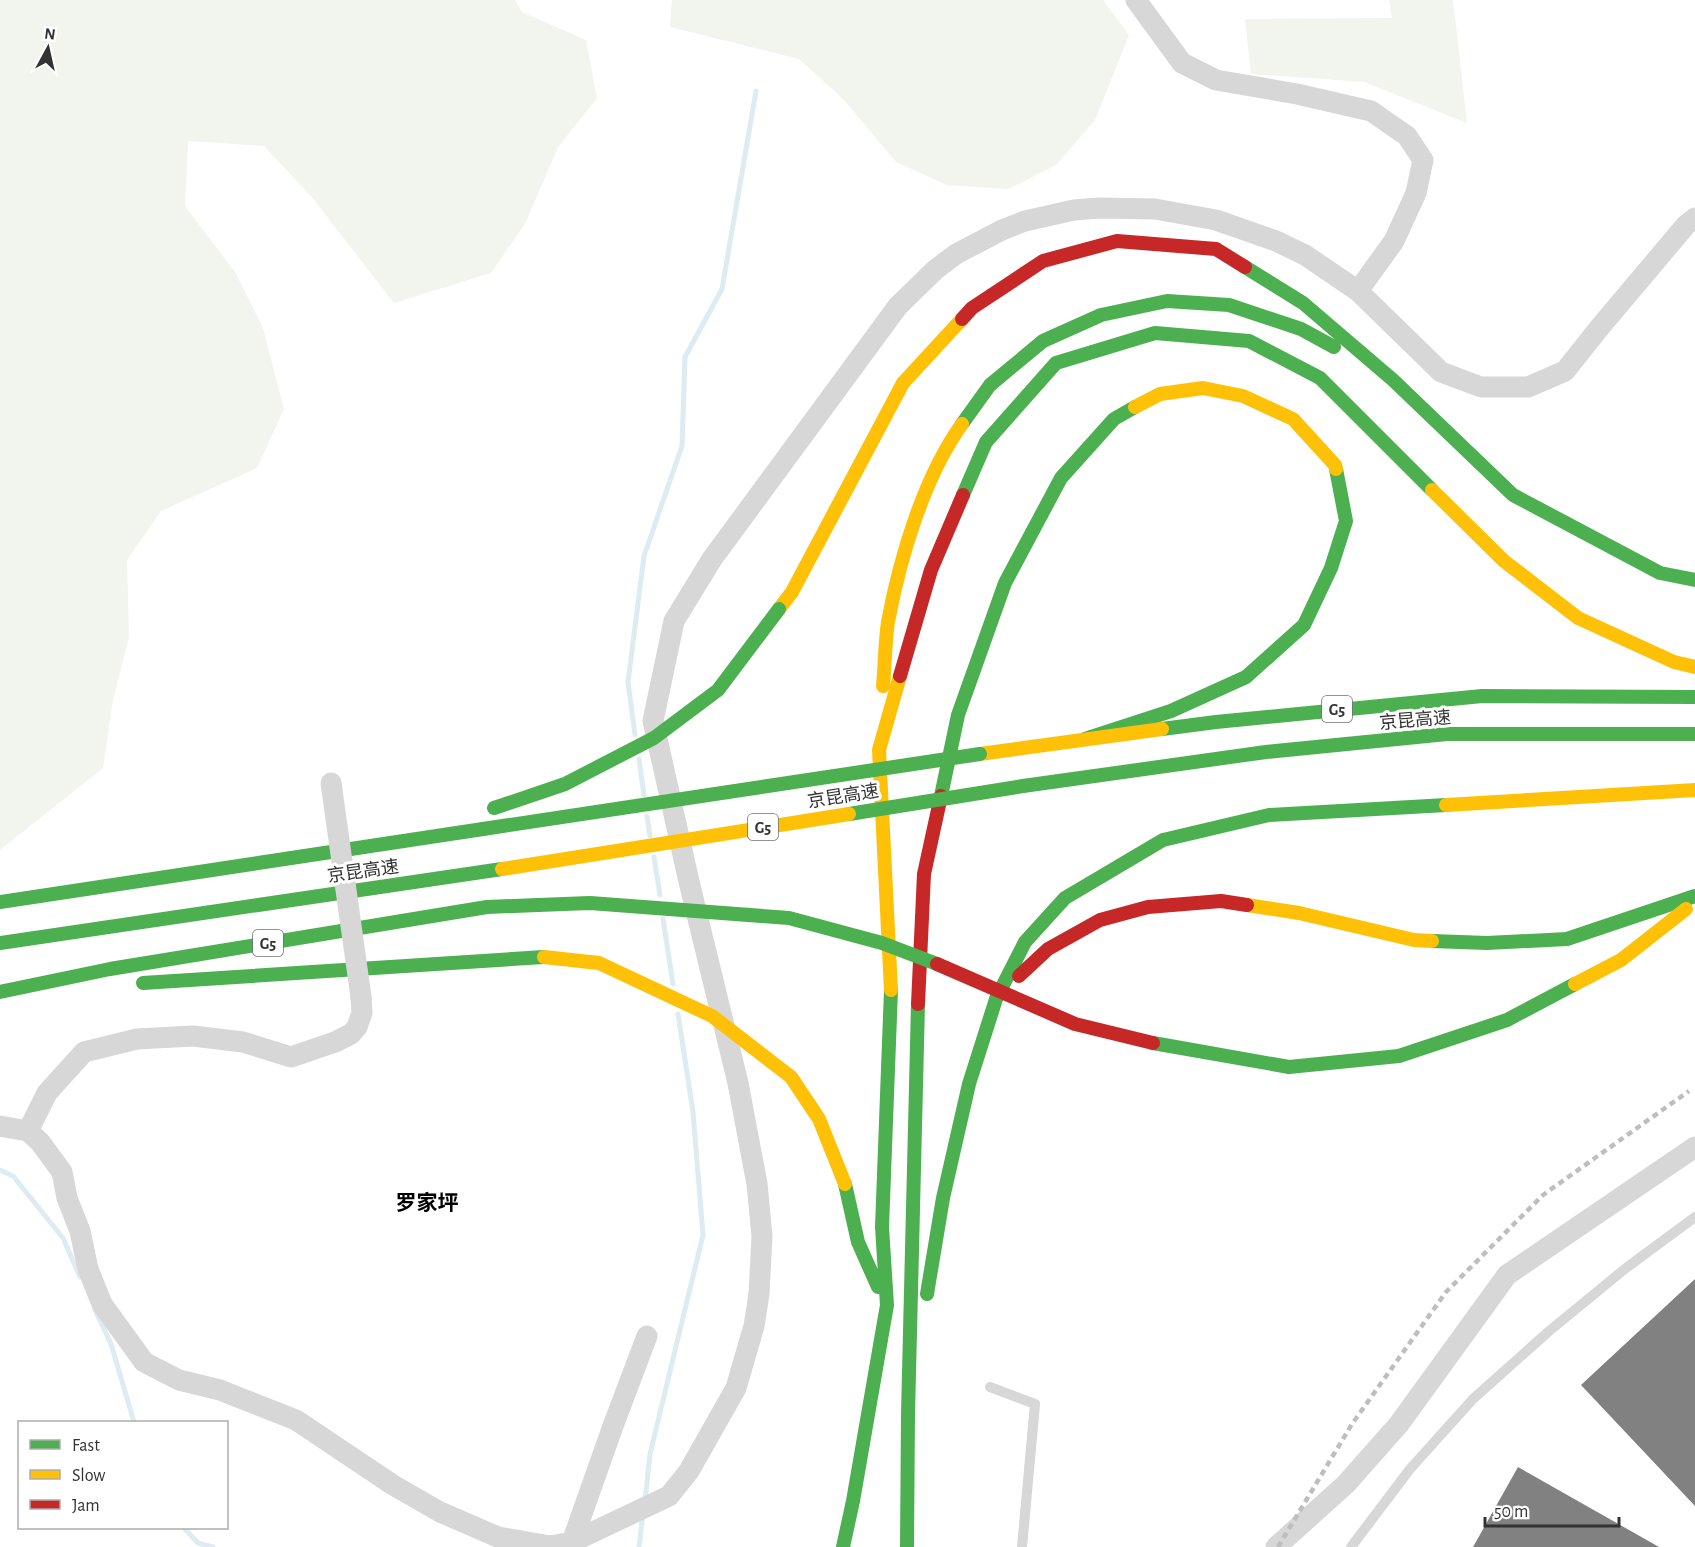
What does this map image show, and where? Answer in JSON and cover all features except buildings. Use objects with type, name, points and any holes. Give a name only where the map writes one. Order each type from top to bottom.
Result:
[{"type":"highway","points":[[394,842],[565,784],[654,738],[718,690],[792,592],[903,382],[972,308],[1043,261],[1117,241],[1216,249],[1304,303],[1393,380],[1513,495],[1660,573],[1695,580]]},
{"type":"highway","points":[[843,1547],[886,1305],[882,1227],[892,1003],[879,750],[888,623],[911,527],[949,442],[990,385],[1043,341],[1101,315],[1167,301],[1229,305],[1301,329],[1393,380]]},
{"type":"highway","points":[[879,750],[931,570],[987,442],[1056,363],[1155,333],[1249,341],[1320,378],[1504,561],[1578,618],[1674,662],[1695,667]]},
{"type":"highway","points":[[908,1547],[908,1414],[916,1044],[924,874],[958,715],[1005,583],[1061,478],[1114,419],[1160,394],[1203,388],[1243,396],[1293,419],[1335,465],[1346,521],[1331,568],[1304,625],[1246,677],[1171,711],[1084,740]]},
{"type":"highway","name":"京昆高速","points":[[0,902],[980,753],[1216,722],[1482,696],[1695,697]]},
{"type":"highway","name":"京昆高速","points":[[0,943],[502,869],[1023,786],[1266,752],[1447,734],[1695,734]]},
{"type":"highway","points":[[908,1414],[943,1198],[969,1084],[996,999],[1025,942],[1065,898],[1163,840],[1269,815],[1695,790]]},
{"type":"highway","points":[[996,999],[1048,949],[1100,920],[1148,907],[1221,901],[1299,913],[1414,940],[1487,943],[1567,939],[1695,896]]},
{"type":"highway","name":"G5","points":[[0,992],[110,969],[487,907],[590,903],[789,918],[882,943],[954,970],[1075,1024],[1153,1043],[1289,1066],[1399,1056],[1507,1020],[1621,960],[1695,901]]},
{"type":"highway","points":[[131,984],[544,957],[599,963],[712,1016],[791,1077],[819,1119],[844,1184],[858,1242],[886,1305]]},
{"type":"highway","points":[[0,992],[96,986]]},
{"type":"street","points":[[1136,0],[1182,63],[1216,80],[1297,94],[1371,111],[1407,136],[1423,160],[1416,193],[1394,241],[1358,291]]},
{"type":"street","points":[[0,1126],[28,1131],[40,1142],[62,1172],[67,1198],[80,1231],[88,1269],[102,1304],[144,1362],[179,1380],[220,1390],[296,1420],[393,1485],[456,1519],[498,1537],[550,1546],[572,1542],[669,1496],[689,1471],[736,1388],[754,1326],[759,1294],[762,1245],[757,1184],[738,1083],[653,721],[674,621],[711,560],[898,306],[935,270],[978,241],[1026,221],[1074,210],[1155,209],[1216,220],[1276,241],[1305,255],[1358,291],[1441,372],[1481,387],[1528,387],[1565,371],[1628,293],[1686,225],[1695,218]]},
{"type":"street","points":[[28,1131],[47,1093],[84,1052],[137,1039],[193,1036],[243,1042],[291,1057],[351,1034],[360,1020],[362,1005],[331,783]]},
{"type":"street","points":[[1276,1547],[1346,1484],[1399,1424],[1507,1275],[1695,1147]]},
{"type":"street","points":[[572,1542],[647,1336]]},
{"type":"lane","points":[[1351,1547],[1410,1469],[1438,1436],[1488,1385],[1540,1338],[1626,1268],[1695,1217]]},
{"type":"lane","points":[[990,1387],[1035,1404],[1022,1547]]},
{"type":"shaded area","points":[[0,0],[515,0],[522,12],[586,40],[597,98],[558,147],[525,224],[491,273],[394,303],[311,196],[264,146],[188,141],[185,206],[235,272],[263,328],[284,409],[257,468],[161,511],[127,560],[129,637],[113,700],[103,768],[0,850]]},
{"type":"shaded area","points":[[672,0],[1103,0],[1129,35],[1095,120],[1056,165],[1009,189],[947,185],[896,162],[845,101],[799,59],[670,27]]},
{"type":"shaded area","points":[[1389,0],[1453,0],[1467,123],[1364,82],[1251,74],[1245,19],[1392,18]]},
{"type":"waterway","points":[[635,735],[628,682],[644,556],[682,446],[685,357],[722,289],[756,91]]},
{"type":"waterway","points":[[639,759],[644,795]]},
{"type":"waterway","points":[[647,816],[650,836]]},
{"type":"waterway","points":[[654,857],[660,895]]},
{"type":"waterway","points":[[663,919],[673,984]]},
{"type":"waterway","points":[[645,1501],[650,1454],[703,1235],[693,1112],[678,1014]]},
{"type":"waterway","points":[[0,1170],[13,1176],[63,1238],[80,1277]]},
{"type":"waterway","points":[[95,1310],[111,1344],[134,1421]]},
{"type":"waterway","points":[[639,1547],[643,1513]]},
{"type":"waterway","points":[[185,1529],[198,1543],[213,1547]]},
{"type":"railway","points":[[1278,1547],[1352,1424],[1446,1292],[1543,1195],[1689,1091]]},
{"type":"traffic: fast","points":[[1245,267],[1303,303],[1393,380],[1513,495],[1660,573],[1695,580]]},
{"type":"traffic: fast","points":[[962,424],[990,385],[1043,341],[1101,315],[1167,301],[1229,305],[1301,329],[1334,347]]},
{"type":"traffic: fast","points":[[963,495],[986,442],[1056,363],[1155,333],[1249,341],[1320,378],[1432,490]]},
{"type":"traffic: fast","points":[[941,796],[958,715],[1005,583],[1061,478],[1114,419],[1135,407]]},
{"type":"traffic: fast","points":[[1085,739],[1171,711],[1246,677],[1304,625],[1331,568],[1346,521],[1336,469]]},
{"type":"traffic: fast","points":[[494,808],[565,784],[654,738],[718,690],[779,609]]},
{"type":"traffic: fast","points":[[1162,729],[1482,696],[1695,697]]},
{"type":"traffic: fast","points":[[1023,786],[1266,752],[1447,734],[1695,734]]},
{"type":"traffic: fast","points":[[483,829],[980,754]]},
{"type":"traffic: fast","points":[[849,814],[1023,786]]},
{"type":"traffic: fast","points":[[927,1294],[943,1198],[969,1084],[996,999],[1025,942],[1065,898],[1163,840],[1269,815],[1446,805]]},
{"type":"traffic: fast","points":[[0,902],[483,829]]},
{"type":"traffic: fast","points":[[0,943],[502,869]]},
{"type":"traffic: fast","points":[[1432,941],[1487,943],[1567,939],[1695,896]]},
{"type":"traffic: fast","points":[[538,905],[590,903],[789,918],[882,943],[937,964]]},
{"type":"traffic: fast","points":[[0,992],[110,969],[487,907],[538,905]]},
{"type":"traffic: fast","points":[[143,983],[544,957]]},
{"type":"traffic: fast","points":[[1153,1043],[1289,1067],[1399,1056],[1507,1020],[1575,984]]},
{"type":"traffic: fast","points":[[843,1547],[887,1305],[882,1227],[891,990]]},
{"type":"traffic: fast","points":[[907,1547],[918,1004]]},
{"type":"traffic: fast","points":[[845,1184],[858,1242],[878,1287]]},
{"type":"traffic: slow","points":[[779,609],[792,592],[903,383],[962,319]]},
{"type":"traffic: slow","points":[[1135,407],[1160,394],[1203,388],[1243,396],[1293,419],[1335,465],[1336,469]]},
{"type":"traffic: slow","points":[[883,686],[888,622],[899,571],[925,493],[948,445],[962,424]]},
{"type":"traffic: slow","points":[[1432,490],[1504,561],[1578,618],[1674,662],[1695,667]]},
{"type":"traffic: slow","points":[[891,990],[879,750],[900,676]]},
{"type":"traffic: slow","points":[[980,754],[1162,729]]},
{"type":"traffic: slow","points":[[1446,805],[1695,790]]},
{"type":"traffic: slow","points":[[502,869],[849,814]]},
{"type":"traffic: slow","points":[[1247,905],[1299,913],[1414,940],[1432,941]]},
{"type":"traffic: slow","points":[[1575,984],[1621,960],[1686,909]]},
{"type":"traffic: slow","points":[[544,957],[599,963],[712,1016],[791,1077],[819,1119],[845,1184]]},
{"type":"traffic: jam","points":[[962,319],[972,308],[1043,261],[1117,241],[1216,249],[1245,267]]},
{"type":"traffic: jam","points":[[900,676],[931,570],[963,495]]},
{"type":"traffic: jam","points":[[918,1004],[924,874],[941,796]]},
{"type":"traffic: jam","points":[[1019,976],[1048,949],[1100,920],[1148,907],[1221,901],[1247,905]]},
{"type":"traffic: jam","points":[[937,964],[1075,1024],[1153,1043]]},
{"type":"district","name":"罗家坪","points":[[427,1203]]}]
